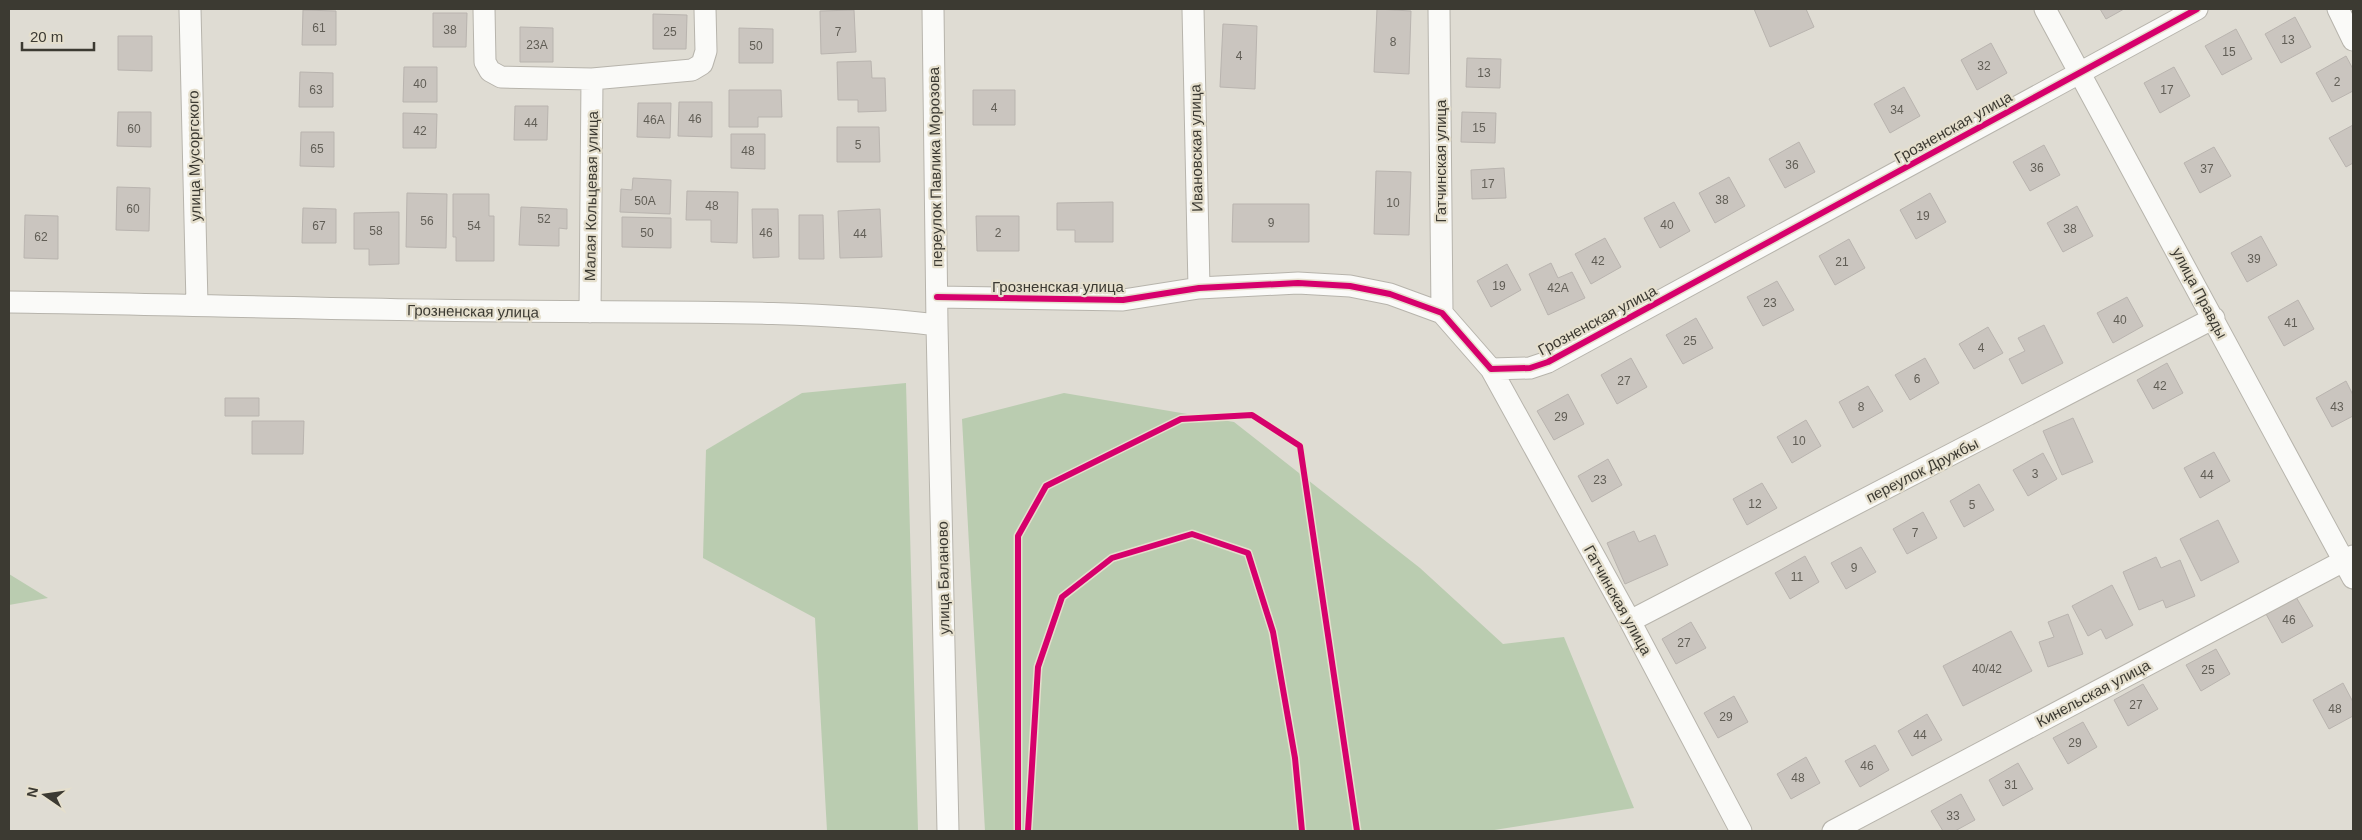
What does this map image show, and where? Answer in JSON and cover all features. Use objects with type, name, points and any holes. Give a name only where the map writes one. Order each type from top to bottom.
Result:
[{"type":"street","name":"улица Мусоргского","points":[[190,9],[198,304]]},
{"type":"street","points":[[484,9],[485,62],[490,71],[501,77],[592,79],[692,70],[702,64],[706,51],[705,9]]},
{"type":"street","name":"переулок Павлика Морозова","points":[[933,9],[937,325]]},
{"type":"street","name":"Ивановская улица","points":[[1193,9],[1199,288]]},
{"type":"street","name":"Гатчинская улица","points":[[1439,9],[1442,313]]},
{"type":"street","name":"улица Правды","points":[[2045,9],[2350,565]]},
{"type":"street","name":"Грозненская улица","points":[[937,297],[1123,300],[1199,288],[1298,283],[1350,286],[1390,294],[1442,313],[1492,370],[1530,368],[1548,362],[2197,9]]},
{"type":"street","points":[[2338,9],[2353,40]]},
{"type":"street","name":"Малая Кольцевая улица","points":[[590,312],[592,79]]},
{"type":"street","name":"Грозненская улица","points":[[9,302],[198,304],[441,311],[700,311],[895,320],[937,325]]},
{"type":"street","name":"переулок Дружбы","points":[[1630,621],[2214,318]]},
{"type":"street","name":"улица Баланово","points":[[937,325],[948,831]]},
{"type":"street","name":"Гатчинская улица","points":[[1492,370],[1630,621],[1741,831]]},
{"type":"street","name":"Кинельская улица","points":[[1833,831],[2350,565]]},
{"type":"green space","points":[[906,383],[918,831],[827,831],[815,618],[703,558],[706,450],[802,393]]},
{"type":"green space","points":[[1064,393],[1234,422],[1420,568],[1503,644],[1564,637],[1634,808],[1488,831],[985,831],[962,419]]},
{"type":"green space","points":[[9,574],[48,598],[9,605]]},
{"type":"building","points":[[1377,9],[1411,11],[1409,74],[1374,72]]},
{"type":"building","points":[[1754,9],[1806,9],[1814,27],[1770,47]]},
{"type":"building","points":[[2100,9],[2124,9],[2106,19]]},
{"type":"building","points":[[303,10],[336,11],[336,45],[302,45]]},
{"type":"building","points":[[854,10],[856,52],[821,54],[820,11]]},
{"type":"building","points":[[433,13],[467,13],[466,47],[433,47]]},
{"type":"building","points":[[653,14],[687,15],[686,49],[653,49]]},
{"type":"building","points":[[2295,17],[2311,47],[2281,63],[2265,34]]},
{"type":"building","points":[[1223,24],[1257,26],[1255,89],[1220,87]]},
{"type":"building","points":[[520,27],[553,28],[553,62],[520,62]]},
{"type":"building","points":[[739,28],[773,29],[773,63],[739,63]]},
{"type":"building","points":[[2236,29],[2252,59],[2222,75],[2205,46]]},
{"type":"building","points":[[118,36],[152,36],[152,71],[118,70]]},
{"type":"building","points":[[1991,43],[2007,73],[1977,90],[1961,60]]},
{"type":"building","points":[[2346,56],[2353,69],[2353,91],[2332,102],[2316,73]]},
{"type":"building","points":[[1467,58],[1501,59],[1500,88],[1466,87]]},
{"type":"building","points":[[871,61],[872,78],[885,78],[886,111],[858,112],[858,100],[838,100],[837,62]]},
{"type":"building","points":[[404,67],[437,67],[437,102],[403,102]]},
{"type":"building","points":[[2174,67],[2190,96],[2160,113],[2144,83]]},
{"type":"building","points":[[300,72],[333,73],[333,107],[299,107]]},
{"type":"building","points":[[1904,87],[1920,116],[1890,133],[1874,104]]},
{"type":"building","points":[[729,90],[781,90],[782,117],[758,117],[758,127],[729,127]]},
{"type":"building","points":[[973,90],[1015,90],[1015,125],[973,125]]},
{"type":"building","points":[[679,102],[712,102],[712,137],[678,136]]},
{"type":"building","points":[[638,103],[671,103],[670,138],[637,137]]},
{"type":"building","points":[[515,106],[548,106],[547,140],[514,140]]},
{"type":"building","points":[[118,112],[151,112],[151,147],[117,146]]},
{"type":"building","points":[[1462,112],[1496,113],[1495,143],[1461,142]]},
{"type":"building","points":[[403,113],[437,114],[436,148],[403,148]]},
{"type":"building","points":[[2353,125],[2353,163],[2346,167],[2329,138]]},
{"type":"building","points":[[837,127],[879,127],[880,162],[837,162]]},
{"type":"building","points":[[301,132],[334,132],[334,167],[300,166]]},
{"type":"building","points":[[731,134],[765,134],[765,169],[731,168]]},
{"type":"building","points":[[1799,142],[1815,172],[1785,188],[1769,159]]},
{"type":"building","points":[[2044,145],[2060,175],[2030,191],[2013,162]]},
{"type":"building","points":[[2214,147],[2231,176],[2200,193],[2184,163]]},
{"type":"building","points":[[1504,168],[1506,198],[1472,199],[1471,170]]},
{"type":"building","points":[[1376,171],[1411,172],[1409,235],[1374,234]]},
{"type":"building","points":[[1729,177],[1745,206],[1715,223],[1699,193]]},
{"type":"building","points":[[633,178],[671,180],[670,214],[620,212],[621,189],[632,190]]},
{"type":"building","points":[[117,187],[150,188],[149,231],[116,230]]},
{"type":"building","points":[[687,191],[738,192],[737,243],[711,242],[711,220],[686,220]]},
{"type":"building","points":[[407,193],[447,194],[446,248],[406,247]]},
{"type":"building","points":[[1930,193],[1946,222],[1916,239],[1900,210]]},
{"type":"building","points":[[453,194],[489,194],[489,216],[494,216],[494,261],[456,261],[456,237],[453,237]]},
{"type":"building","points":[[1113,202],[1113,242],[1075,242],[1075,230],[1057,230],[1057,203]]},
{"type":"building","points":[[1674,202],[1690,231],[1660,248],[1644,218]]},
{"type":"building","points":[[1233,204],[1309,204],[1309,242],[1232,242]]},
{"type":"building","points":[[2077,206],[2093,236],[2063,252],[2047,223]]},
{"type":"building","points":[[521,207],[567,209],[567,229],[559,228],[559,246],[519,245]]},
{"type":"building","points":[[303,208],[336,209],[336,243],[302,243]]},
{"type":"building","points":[[752,209],[778,209],[779,257],[753,258]]},
{"type":"building","points":[[880,209],[882,257],[840,258],[838,211]]},
{"type":"building","points":[[399,212],[399,264],[369,265],[369,249],[354,249],[354,213]]},
{"type":"building","points":[[25,215],[58,216],[58,259],[24,258]]},
{"type":"building","points":[[799,215],[823,215],[824,259],[799,259]]},
{"type":"building","points":[[976,216],[1019,216],[1019,251],[977,251]]},
{"type":"building","points":[[622,217],[671,218],[671,248],[622,247]]},
{"type":"building","points":[[2261,236],[2277,265],[2247,282],[2231,253]]},
{"type":"building","points":[[1605,238],[1621,267],[1591,284],[1575,254]]},
{"type":"building","points":[[1849,239],[1865,268],[1835,285],[1819,256]]},
{"type":"building","points":[[1551,263],[1558,278],[1572,272],[1585,298],[1548,315],[1529,274]]},
{"type":"building","points":[[1507,264],[1521,290],[1491,307],[1477,281]]},
{"type":"building","points":[[1777,281],[1794,310],[1763,326],[1747,297]]},
{"type":"building","points":[[2127,297],[2143,326],[2113,343],[2097,313]]},
{"type":"building","points":[[2298,300],[2314,329],[2284,346],[2268,317]]},
{"type":"building","points":[[1696,318],[1713,348],[1683,364],[1666,335]]},
{"type":"building","points":[[2044,325],[2063,363],[2022,384],[2009,359],[2025,351],[2018,338]]},
{"type":"building","points":[[1988,327],[2003,353],[1974,369],[1959,344]]},
{"type":"building","points":[[1631,358],[1647,387],[1617,404],[1601,375]]},
{"type":"building","points":[[1925,358],[1939,383],[1910,400],[1895,375]]},
{"type":"building","points":[[2167,363],[2183,393],[2153,409],[2137,380]]},
{"type":"building","points":[[2346,381],[2353,395],[2353,416],[2332,427],[2316,398]]},
{"type":"building","points":[[1868,386],[1883,411],[1853,428],[1839,402]]},
{"type":"building","points":[[1568,394],[1584,424],[1554,440],[1537,411]]},
{"type":"building","points":[[225,398],[259,398],[259,416],[225,416]]},
{"type":"building","points":[[2073,418],[2093,462],[2062,475],[2043,431]]},
{"type":"building","points":[[1806,420],[1821,446],[1792,463],[1777,437]]},
{"type":"building","points":[[252,421],[304,421],[303,454],[252,454]]},
{"type":"building","points":[[2214,452],[2230,481],[2200,498],[2184,468]]},
{"type":"building","points":[[2043,453],[2057,479],[2028,496],[2013,470]]},
{"type":"building","points":[[1608,459],[1622,485],[1592,502],[1578,476]]},
{"type":"building","points":[[1762,483],[1777,508],[1747,525],[1733,499]]},
{"type":"building","points":[[1979,484],[1994,510],[1964,527],[1950,501]]},
{"type":"building","points":[[1923,512],[1937,538],[1907,554],[1893,529]]},
{"type":"building","points":[[2218,520],[2239,562],[2201,581],[2180,539]]},
{"type":"building","points":[[1634,531],[1639,542],[1655,535],[1668,565],[1625,584],[1607,543]]},
{"type":"building","points":[[1861,547],[1876,572],[1846,589],[1831,563]]},
{"type":"building","points":[[1805,556],[1819,582],[1790,599],[1775,573]]},
{"type":"building","points":[[2156,557],[2161,568],[2180,560],[2195,596],[2166,608],[2163,600],[2139,610],[2123,572]]},
{"type":"building","points":[[2112,585],[2133,625],[2106,639],[2101,629],[2088,636],[2072,606]]},
{"type":"building","points":[[2296,597],[2313,626],[2282,643],[2266,614]]},
{"type":"building","points":[[2068,614],[2083,654],[2048,667],[2039,642],[2054,637],[2048,622]]},
{"type":"building","points":[[1691,622],[1706,648],[1676,664],[1662,639]]},
{"type":"building","points":[[2011,631],[2032,671],[1963,706],[1943,666]]},
{"type":"building","points":[[2216,649],[2230,674],[2201,691],[2186,665]]},
{"type":"building","points":[[2343,683],[2353,702],[2353,716],[2329,729],[2313,700]]},
{"type":"building","points":[[2143,684],[2158,709],[2128,726],[2114,700]]},
{"type":"building","points":[[1734,696],[1748,722],[1718,738],[1704,713]]},
{"type":"building","points":[[1927,714],[1942,740],[1912,756],[1898,731]]},
{"type":"building","points":[[2083,722],[2097,747],[2068,764],[2053,738]]},
{"type":"building","points":[[1875,745],[1889,770],[1860,787],[1845,761]]},
{"type":"building","points":[[1806,757],[1820,783],[1791,799],[1777,774]]},
{"type":"building","points":[[2018,763],[2033,789],[2003,806],[1989,780]]},
{"type":"building","points":[[1961,794],[1975,820],[1955,831],[1943,831],[1931,811]]},
{"type":"cycle path","points":[[937,297],[1123,300],[1199,288],[1298,283],[1350,286],[1390,294],[1442,313],[1491,369],[1530,368],[1548,362],[2197,9]]},
{"type":"cycle path","points":[[1018,831],[1018,536],[1046,486],[1181,419],[1252,415],[1300,446],[1357,831]]},
{"type":"cycle path","points":[[1028,831],[1038,667],[1062,597],[1112,558],[1192,534],[1248,553],[1273,632],[1295,758],[1302,831]]}]
